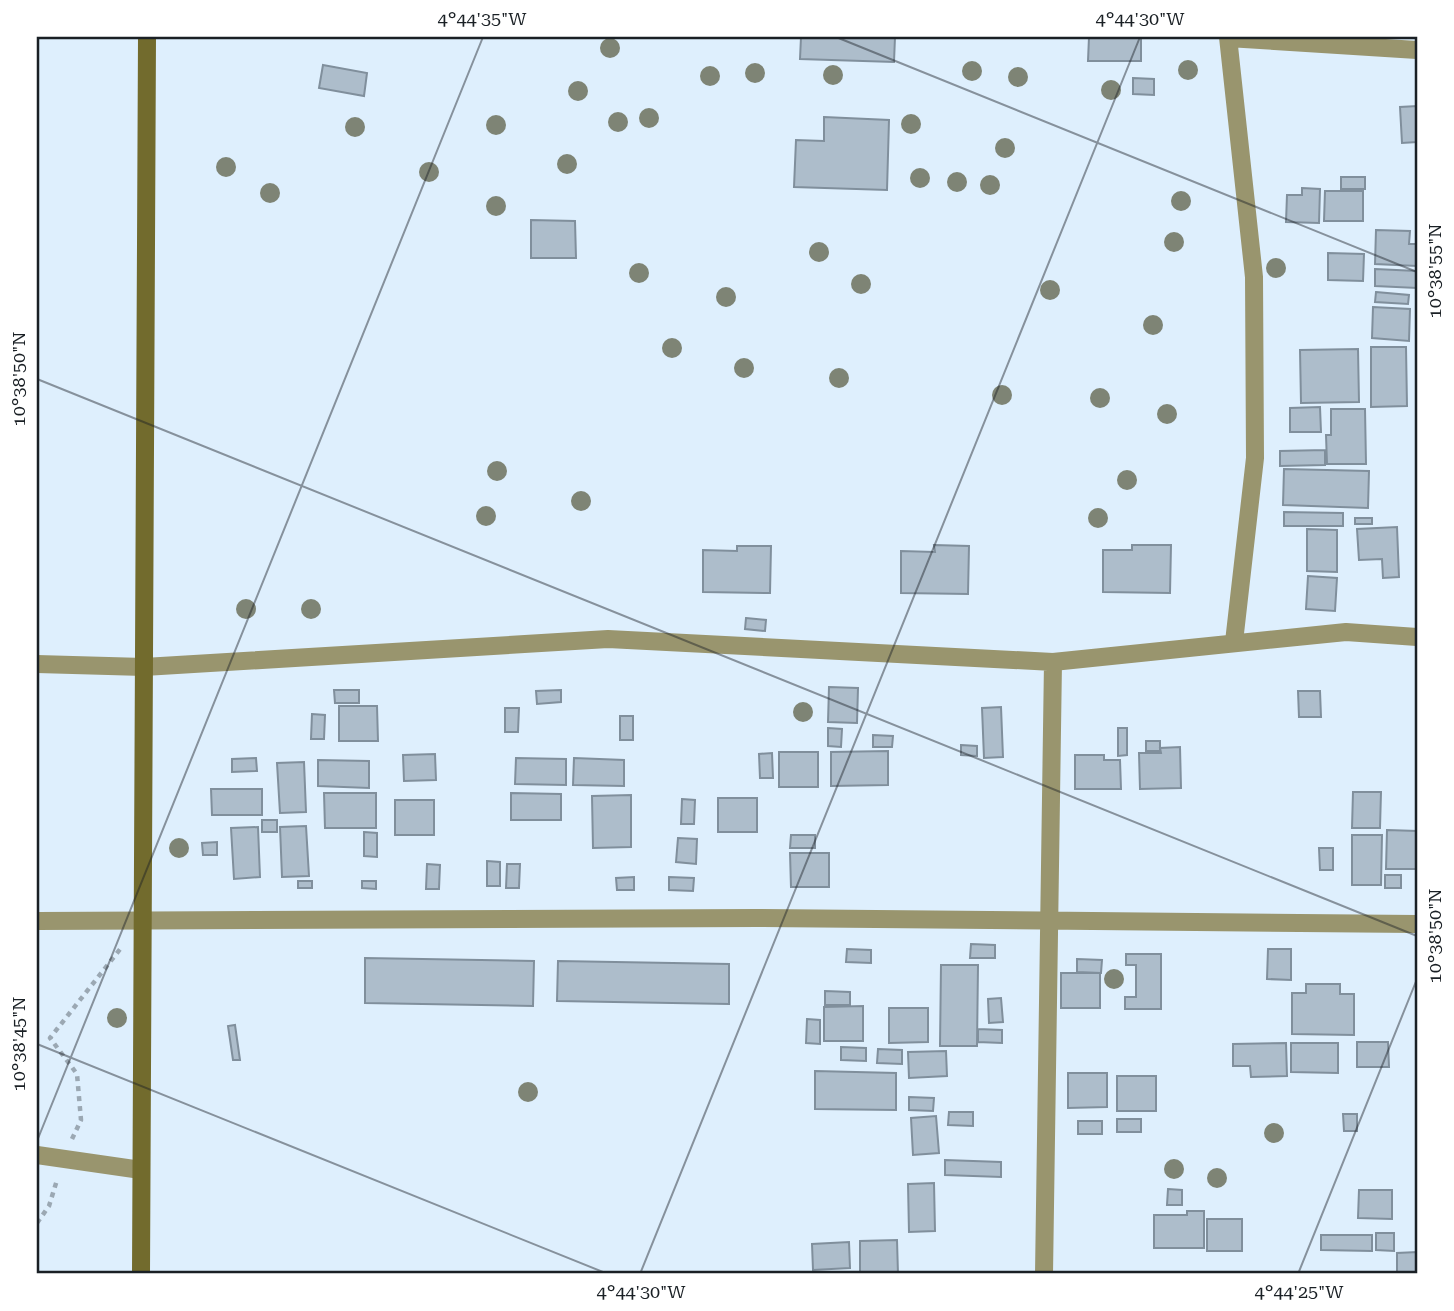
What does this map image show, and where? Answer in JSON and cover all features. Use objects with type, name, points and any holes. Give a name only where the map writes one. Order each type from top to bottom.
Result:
[{"type":"street","points":[[141,1274],[147,37]]},
{"type":"street","points":[[1234,642],[1255,458],[1254,291],[1228,37],[1417,50]]},
{"type":"street","points":[[37,664],[144,667],[608,639],[1053,662],[1346,632],[1417,637]]},
{"type":"street","points":[[1044,1274],[1052,921],[1053,662]]},
{"type":"street","points":[[37,920],[758,918],[1417,924]]},
{"type":"street","points":[[37,1155],[141,1170]]},
{"type":"path","points":[[37,1223],[49,1206],[64,1158],[81,1119],[77,1074],[50,1038],[142,921]]},
{"type":"building","points":[[801,37],[895,37],[894,62],[800,59]]},
{"type":"building","points":[[1089,37],[1141,37],[1141,61],[1088,61]]},
{"type":"building","points":[[323,65],[367,73],[364,96],[319,88]]},
{"type":"building","points":[[1133,78],[1154,79],[1154,95],[1133,94]]},
{"type":"building","points":[[1417,106],[1417,142],[1402,143],[1400,107]]},
{"type":"building","points":[[824,117],[889,120],[887,190],[794,187],[796,140],[824,141]]},
{"type":"building","points":[[1341,177],[1365,177],[1365,189],[1341,189]]},
{"type":"building","points":[[1302,188],[1320,189],[1319,223],[1286,222],[1287,195],[1302,195]]},
{"type":"building","points":[[1325,191],[1363,191],[1363,221],[1324,221]]},
{"type":"building","points":[[531,220],[575,221],[576,258],[531,258]]},
{"type":"building","points":[[1376,230],[1410,231],[1409,244],[1417,244],[1417,266],[1375,264]]},
{"type":"building","points":[[1328,253],[1364,254],[1363,281],[1328,280]]},
{"type":"building","points":[[1375,269],[1417,271],[1417,288],[1375,286]]},
{"type":"building","points":[[1376,292],[1409,295],[1408,304],[1375,302]]},
{"type":"building","points":[[1373,307],[1410,309],[1409,341],[1372,338]]},
{"type":"building","points":[[1371,347],[1406,347],[1407,406],[1371,407]]},
{"type":"building","points":[[1358,349],[1359,402],[1301,403],[1300,350]]},
{"type":"building","points":[[1320,407],[1321,432],[1290,432],[1290,408]]},
{"type":"building","points":[[1331,409],[1365,409],[1366,464],[1327,464],[1326,435],[1331,435]]},
{"type":"building","points":[[1325,450],[1325,465],[1280,466],[1280,451]]},
{"type":"building","points":[[1284,469],[1369,471],[1368,508],[1283,505]]},
{"type":"building","points":[[1284,512],[1343,513],[1343,526],[1284,526]]},
{"type":"building","points":[[1355,518],[1372,518],[1372,524],[1355,524]]},
{"type":"building","points":[[1397,527],[1399,577],[1383,578],[1382,559],[1359,560],[1357,529]]},
{"type":"building","points":[[1307,529],[1337,530],[1337,572],[1307,571]]},
{"type":"building","points":[[934,545],[969,546],[968,594],[901,593],[901,551],[935,552]]},
{"type":"building","points":[[1132,545],[1171,545],[1170,593],[1103,592],[1103,550],[1132,550]]},
{"type":"building","points":[[737,546],[771,546],[770,593],[703,592],[703,550],[737,551]]},
{"type":"building","points":[[1308,576],[1337,578],[1335,611],[1306,609]]},
{"type":"building","points":[[746,618],[766,620],[765,631],[745,629]]},
{"type":"building","points":[[829,687],[858,688],[857,723],[828,722]]},
{"type":"building","points":[[334,690],[359,690],[359,703],[335,703]]},
{"type":"building","points":[[561,690],[561,702],[537,704],[536,691]]},
{"type":"building","points":[[1298,691],[1320,691],[1321,717],[1299,717]]},
{"type":"building","points":[[339,706],[377,706],[378,741],[339,741]]},
{"type":"building","points":[[1001,707],[1003,757],[984,758],[982,708]]},
{"type":"building","points":[[505,708],[519,708],[518,732],[505,732]]},
{"type":"building","points":[[312,714],[325,715],[324,739],[311,739]]},
{"type":"building","points":[[620,716],[633,716],[633,740],[620,740]]},
{"type":"building","points":[[828,728],[842,729],[841,747],[828,746]]},
{"type":"building","points":[[1118,728],[1127,728],[1127,755],[1118,756]]},
{"type":"building","points":[[873,735],[893,736],[892,747],[873,747]]},
{"type":"building","points":[[1146,741],[1160,741],[1160,751],[1146,751]]},
{"type":"building","points":[[961,745],[977,746],[977,756],[961,755]]},
{"type":"building","points":[[1180,747],[1181,788],[1140,789],[1139,753],[1161,753],[1160,748]]},
{"type":"building","points":[[888,751],[888,785],[831,786],[831,752]]},
{"type":"building","points":[[779,752],[818,752],[818,787],[779,787]]},
{"type":"building","points":[[772,753],[773,778],[760,778],[759,754]]},
{"type":"building","points":[[435,754],[436,780],[404,781],[403,755]]},
{"type":"building","points":[[1075,755],[1104,755],[1104,760],[1120,760],[1121,789],[1075,789]]},
{"type":"building","points":[[256,758],[257,771],[232,772],[232,759]]},
{"type":"building","points":[[516,758],[566,759],[566,785],[515,784]]},
{"type":"building","points":[[574,758],[624,760],[624,786],[573,785]]},
{"type":"building","points":[[318,760],[369,761],[369,788],[318,786]]},
{"type":"building","points":[[304,762],[306,812],[280,813],[277,763]]},
{"type":"building","points":[[211,789],[262,789],[262,815],[212,815]]},
{"type":"building","points":[[1353,792],[1381,792],[1380,828],[1352,828]]},
{"type":"building","points":[[324,793],[376,793],[376,828],[325,828]]},
{"type":"building","points":[[511,793],[561,794],[561,820],[511,820]]},
{"type":"building","points":[[631,795],[631,847],[593,848],[592,796]]},
{"type":"building","points":[[718,798],[757,798],[757,832],[718,832]]},
{"type":"building","points":[[682,799],[695,800],[694,824],[681,824]]},
{"type":"building","points":[[395,800],[434,800],[434,835],[395,835]]},
{"type":"building","points":[[262,820],[277,820],[277,832],[262,832]]},
{"type":"building","points":[[306,826],[309,876],[282,877],[280,827]]},
{"type":"building","points":[[258,827],[260,877],[234,879],[231,828]]},
{"type":"building","points":[[1387,830],[1417,831],[1417,869],[1386,869]]},
{"type":"building","points":[[364,832],[377,833],[377,857],[364,856]]},
{"type":"building","points":[[791,835],[815,835],[815,848],[790,848]]},
{"type":"building","points":[[1352,835],[1382,835],[1381,885],[1352,885]]},
{"type":"building","points":[[678,838],[697,839],[696,864],[676,862]]},
{"type":"building","points":[[217,842],[217,855],[203,855],[202,843]]},
{"type":"building","points":[[1319,848],[1333,848],[1333,870],[1320,870]]},
{"type":"building","points":[[790,853],[829,853],[829,887],[791,887]]},
{"type":"building","points":[[487,861],[500,862],[500,886],[487,886]]},
{"type":"building","points":[[427,864],[440,865],[439,889],[426,889]]},
{"type":"building","points":[[507,864],[520,864],[519,888],[506,888]]},
{"type":"building","points":[[1385,875],[1401,875],[1401,888],[1385,888]]},
{"type":"building","points":[[634,877],[634,890],[617,890],[616,878]]},
{"type":"building","points":[[669,877],[694,878],[693,891],[669,890]]},
{"type":"building","points":[[298,881],[312,881],[312,888],[298,888]]},
{"type":"building","points":[[362,881],[376,881],[376,889],[362,888]]},
{"type":"building","points":[[971,944],[995,945],[995,958],[970,958]]},
{"type":"building","points":[[847,949],[871,950],[871,963],[846,962]]},
{"type":"building","points":[[1268,949],[1291,949],[1291,980],[1267,979]]},
{"type":"building","points":[[1126,954],[1161,954],[1161,1009],[1125,1009],[1125,997],[1136,997],[1136,965],[1126,965]]},
{"type":"building","points":[[365,958],[534,961],[533,1006],[365,1003]]},
{"type":"building","points":[[1077,959],[1102,960],[1101,973],[1077,972]]},
{"type":"building","points":[[558,961],[729,964],[729,1004],[557,1001]]},
{"type":"building","points":[[941,965],[978,965],[977,1046],[940,1046]]},
{"type":"building","points":[[1061,973],[1100,973],[1100,1008],[1061,1008]]},
{"type":"building","points":[[1306,984],[1340,984],[1340,994],[1354,994],[1354,1035],[1292,1034],[1292,993],[1306,993]]},
{"type":"building","points":[[825,991],[850,992],[850,1005],[825,1005]]},
{"type":"building","points":[[1001,998],[1003,1022],[989,1023],[988,999]]},
{"type":"building","points":[[863,1006],[863,1041],[824,1041],[824,1007]]},
{"type":"building","points":[[889,1008],[928,1008],[928,1042],[889,1043]]},
{"type":"building","points":[[807,1019],[820,1020],[820,1044],[806,1043]]},
{"type":"building","points":[[235,1025],[240,1060],[233,1060],[228,1026]]},
{"type":"building","points":[[978,1029],[1002,1030],[1002,1043],[978,1042]]},
{"type":"building","points":[[1357,1042],[1388,1042],[1389,1067],[1357,1067]]},
{"type":"building","points":[[1286,1043],[1287,1076],[1251,1077],[1250,1066],[1233,1066],[1233,1044]]},
{"type":"building","points":[[1291,1043],[1338,1043],[1338,1073],[1291,1072]]},
{"type":"building","points":[[841,1047],[866,1048],[866,1061],[841,1060]]},
{"type":"building","points":[[878,1049],[902,1050],[902,1064],[877,1063]]},
{"type":"building","points":[[946,1051],[947,1076],[909,1078],[908,1052]]},
{"type":"building","points":[[815,1071],[896,1073],[896,1110],[815,1109]]},
{"type":"building","points":[[1068,1073],[1107,1073],[1107,1107],[1068,1108]]},
{"type":"building","points":[[1117,1076],[1156,1076],[1156,1111],[1117,1111]]},
{"type":"building","points":[[909,1097],[934,1098],[933,1111],[909,1110]]},
{"type":"building","points":[[949,1112],[973,1112],[973,1126],[948,1125]]},
{"type":"building","points":[[1343,1114],[1357,1114],[1357,1131],[1344,1131]]},
{"type":"building","points":[[936,1116],[939,1153],[913,1155],[911,1118]]},
{"type":"building","points":[[1117,1119],[1141,1119],[1141,1132],[1117,1132]]},
{"type":"building","points":[[1078,1121],[1102,1121],[1102,1134],[1078,1134]]},
{"type":"building","points":[[945,1160],[1001,1162],[1001,1177],[945,1175]]},
{"type":"building","points":[[934,1183],[935,1231],[909,1232],[908,1184]]},
{"type":"building","points":[[1168,1189],[1182,1190],[1182,1205],[1167,1205]]},
{"type":"building","points":[[1359,1190],[1392,1190],[1392,1219],[1358,1218]]},
{"type":"building","points":[[1187,1211],[1204,1211],[1204,1248],[1154,1248],[1154,1215],[1187,1215]]},
{"type":"building","points":[[1207,1219],[1242,1219],[1242,1251],[1207,1251]]},
{"type":"building","points":[[1376,1233],[1394,1233],[1394,1251],[1376,1250]]},
{"type":"building","points":[[1321,1235],[1372,1235],[1372,1251],[1321,1250]]},
{"type":"building","points":[[897,1240],[898,1274],[860,1274],[860,1241]]},
{"type":"building","points":[[849,1242],[850,1268],[813,1270],[812,1244]]},
{"type":"building","points":[[1417,1252],[1417,1274],[1397,1274],[1397,1253]]}]
